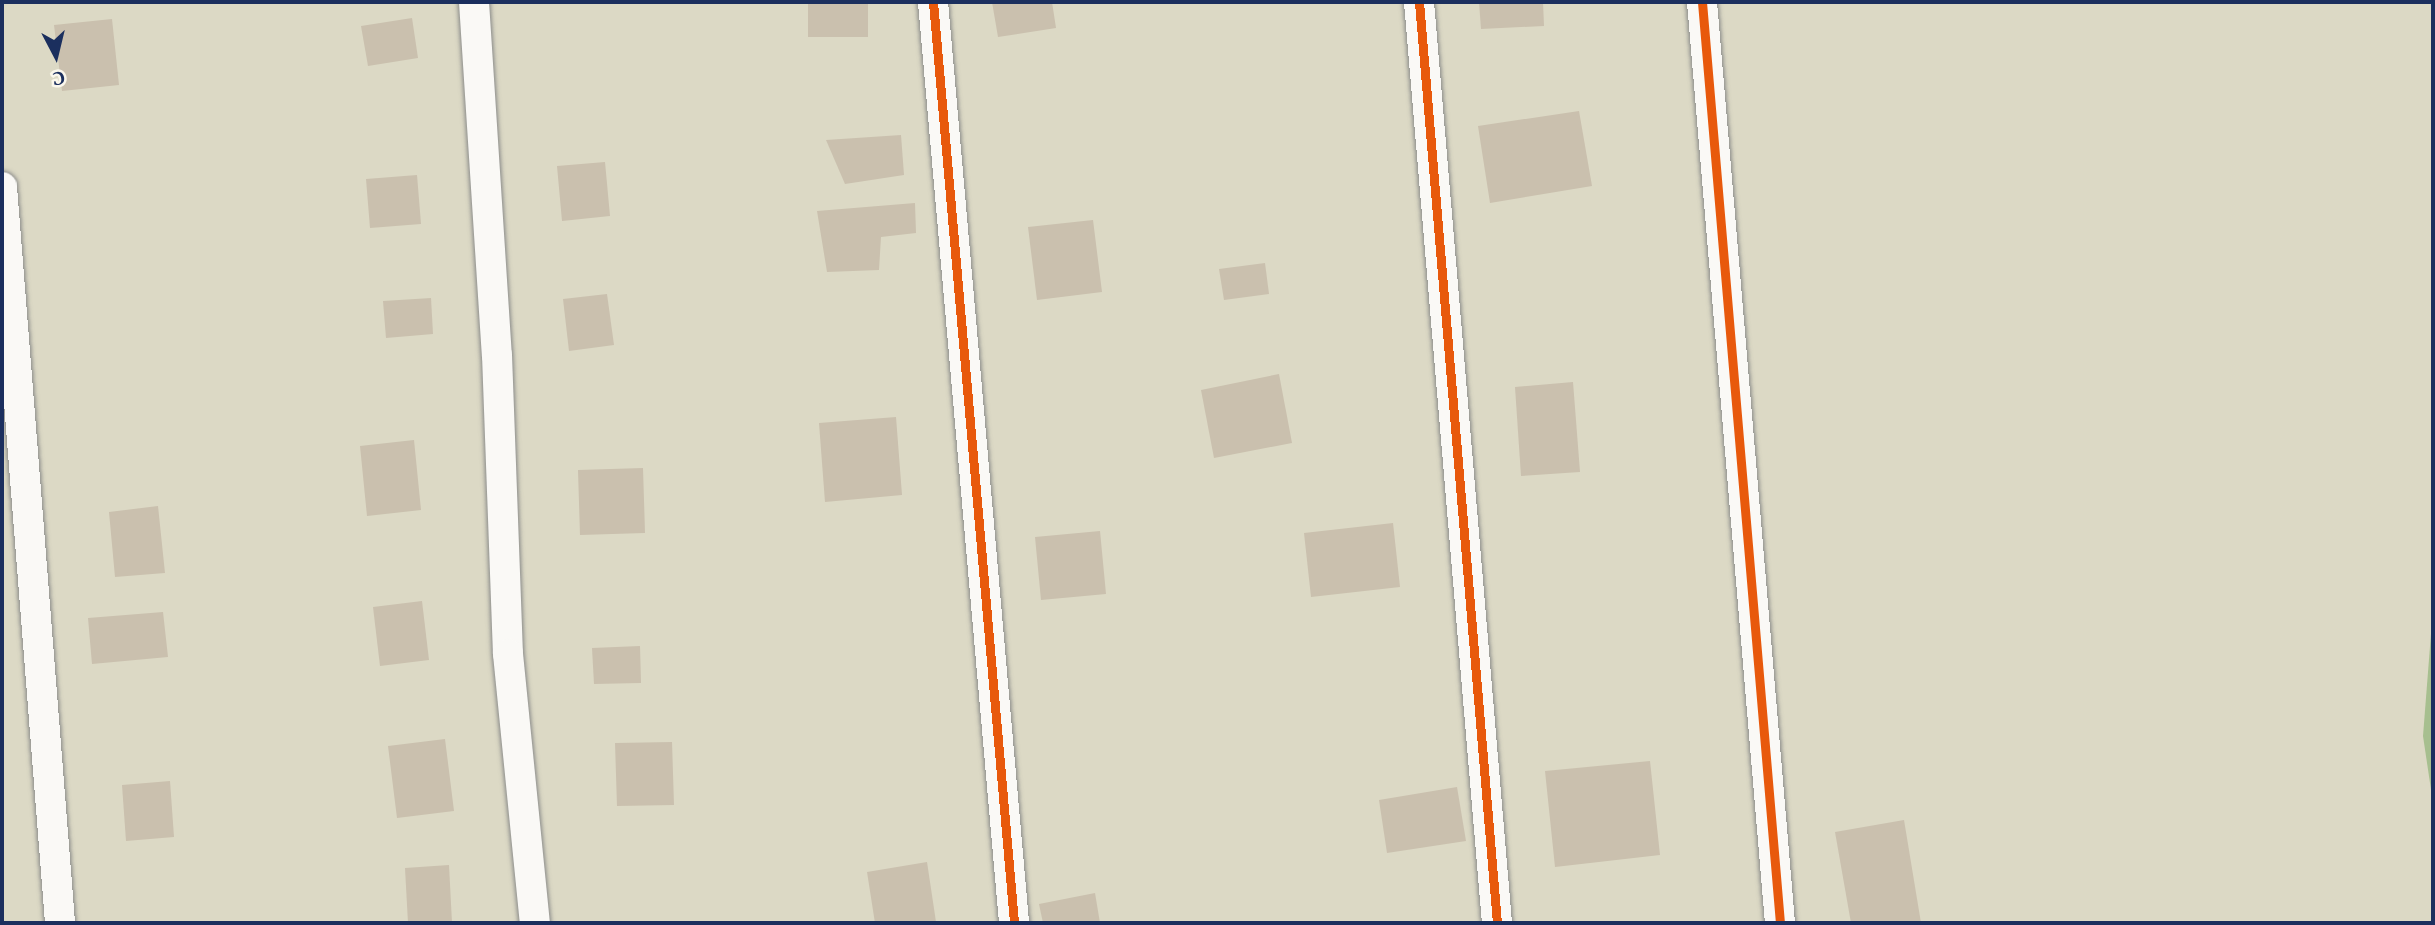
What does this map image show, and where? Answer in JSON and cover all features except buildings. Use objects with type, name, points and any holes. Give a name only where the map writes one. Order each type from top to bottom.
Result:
[{"type":"street","points":[[474,2],[497,355],[508,654],[535,923]]},
{"type":"street","points":[[933,2],[1014,923]]},
{"type":"street","points":[[1419,2],[1497,923]]},
{"type":"street","points":[[1702,2],[1780,923]]},
{"type":"street","points":[[2,187],[60,923]]},
{"type":"green space","points":[[2433,608],[2433,803],[2423,736]]},
{"type":"cycle path","points":[[933,2],[1014,923]]},
{"type":"cycle path","points":[[1419,2],[1497,923]]},
{"type":"cycle path","points":[[1702,2],[1780,923]]}]
